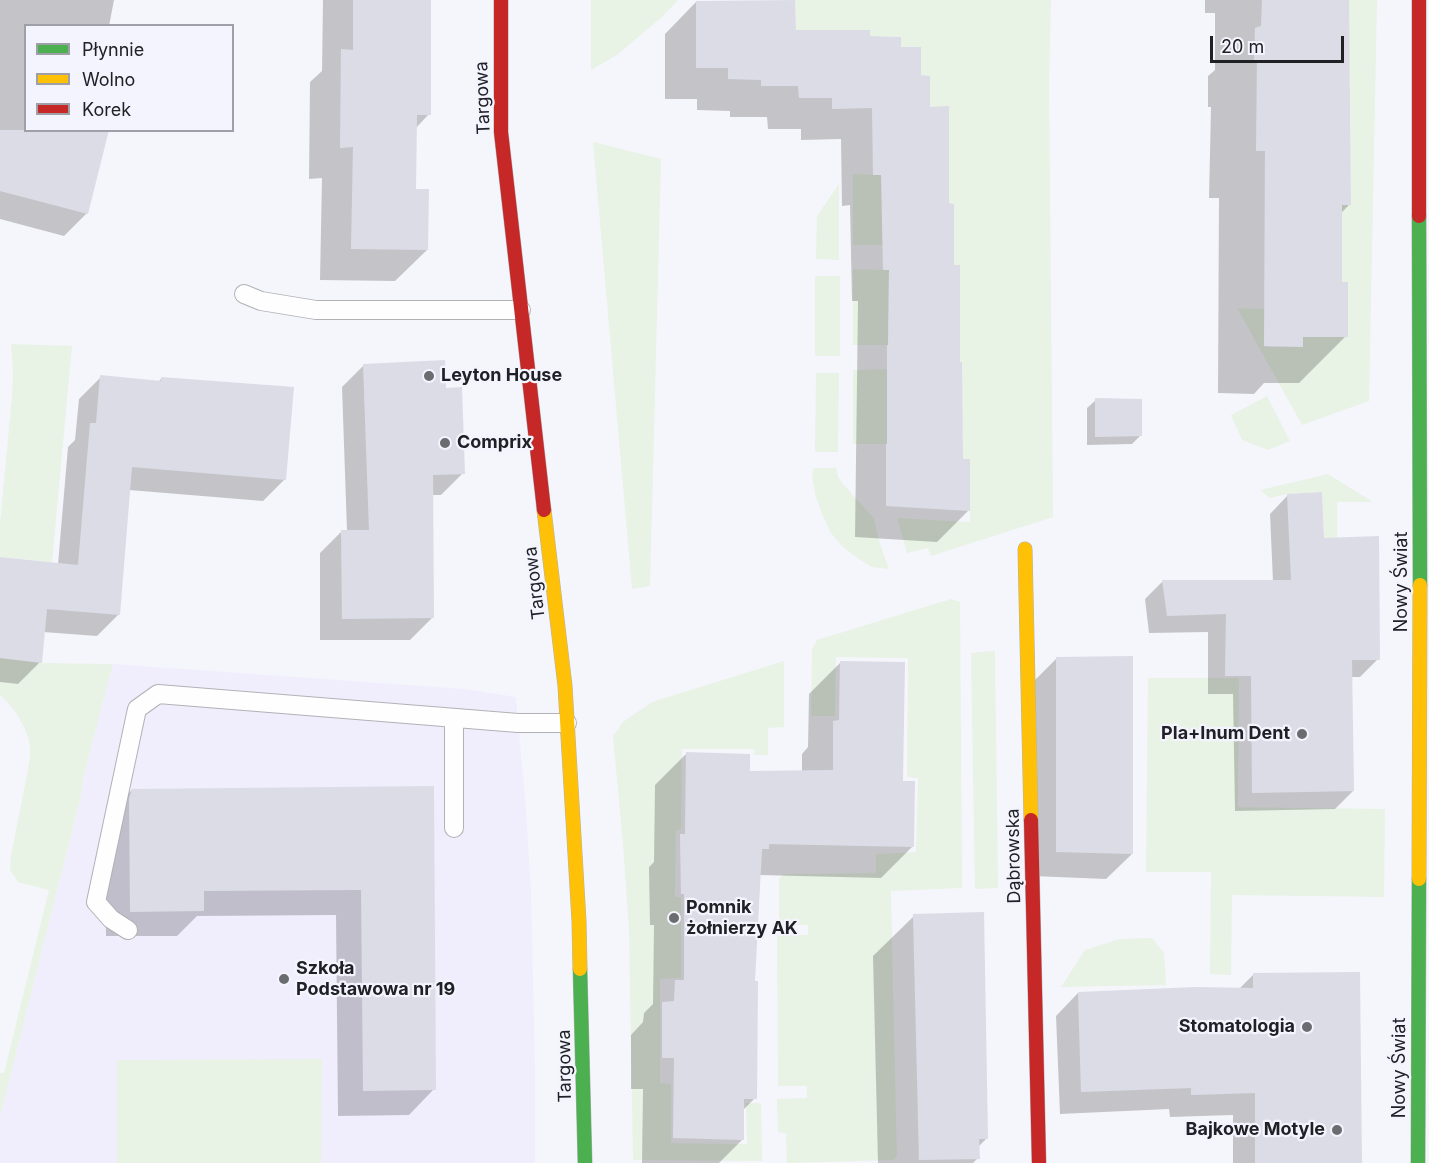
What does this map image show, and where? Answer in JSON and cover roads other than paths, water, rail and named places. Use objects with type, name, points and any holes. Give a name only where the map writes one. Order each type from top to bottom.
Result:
[{"type":"street","name":"Targowa","points":[[501,0],[501,132],[565,686],[579,921],[585,1163]]},
{"type":"street","name":"Nowy Świat","points":[[1418,1163],[1425,652],[1425,301],[1419,0]]},
{"type":"street","name":"Dąbrowska","points":[[1025,549],[1039,1163]]},
{"type":"lane","points":[[244,294],[261,301],[316,310],[521,310]]},
{"type":"lane","points":[[128,930],[111,919],[96,902],[137,709],[158,694],[518,723],[567,723]]},
{"type":"lane","points":[[454,718],[454,828]]},
{"type":"place","name":"Leyton House","points":[[429,376]]},
{"type":"place","name":"Comprix","points":[[445,443]]},
{"type":"place","name":"Pla+Inum Dent","points":[[1302,734]]},
{"type":"place","name":"Pomnik żołnierzy AK","points":[[674,918]]},
{"type":"place","name":"Szkoła Podstawowa nr 19","points":[[284,979]]},
{"type":"place","name":"Stomatologia","points":[[1307,1027]]},
{"type":"place","name":"Bajkowe Motyle","points":[[1337,1130]]}]
